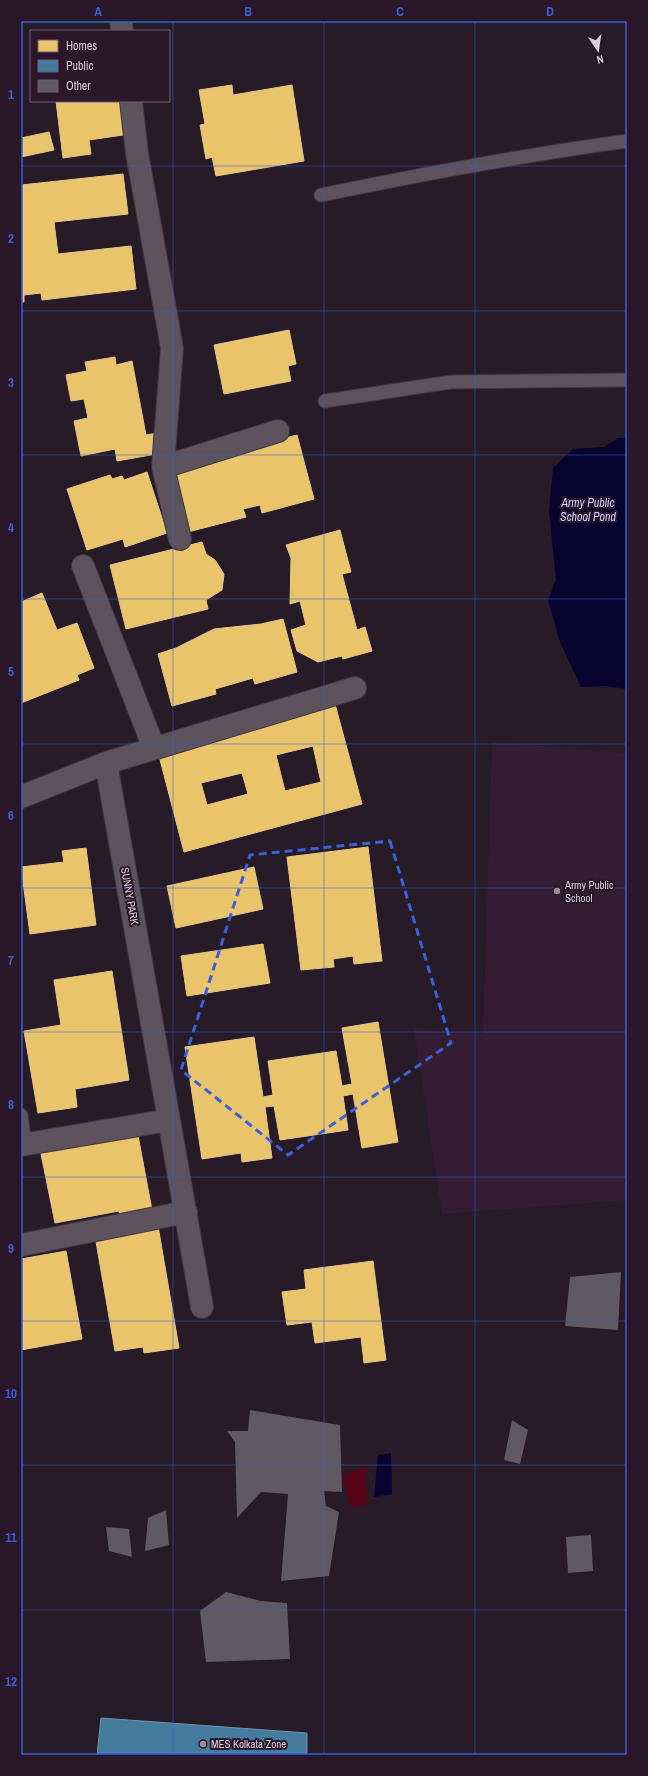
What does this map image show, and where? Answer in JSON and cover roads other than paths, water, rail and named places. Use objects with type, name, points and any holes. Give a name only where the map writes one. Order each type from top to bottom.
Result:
[{"type":"street","points":[[130,102],[137,153],[172,348],[162,467],[180,539]]},
{"type":"street","points":[[162,467],[278,431]]},
{"type":"street","points":[[83,566],[154,748]]},
{"type":"street","points":[[21,797],[106,763],[355,688]]},
{"type":"street","name":"SUNNY PARK","points":[[106,763],[202,1307]]},
{"type":"street","points":[[23,1144],[169,1120]]},
{"type":"street","points":[[21,1245],[186,1212]]},
{"type":"lane","points":[[321,196],[452,168],[540,153],[627,141]]},
{"type":"lane","points":[[325,402],[451,382],[627,380]]},
{"type":"lane","points":[[21,1115],[23,1144]]},
{"type":"water","name":"Army Public School Pond","points":[[618,438],[627,438],[627,689],[606,686],[581,687],[560,642],[548,600],[556,580],[549,511],[553,468],[573,449],[604,447]]},
{"type":"water","points":[[391,1453],[392,1494],[374,1497],[378,1455]]},
{"type":"place","name":"Army Public School","points":[[557,891]]},
{"type":"place","name":"MES Kolkata Zone","points":[[203,1744]]}]
